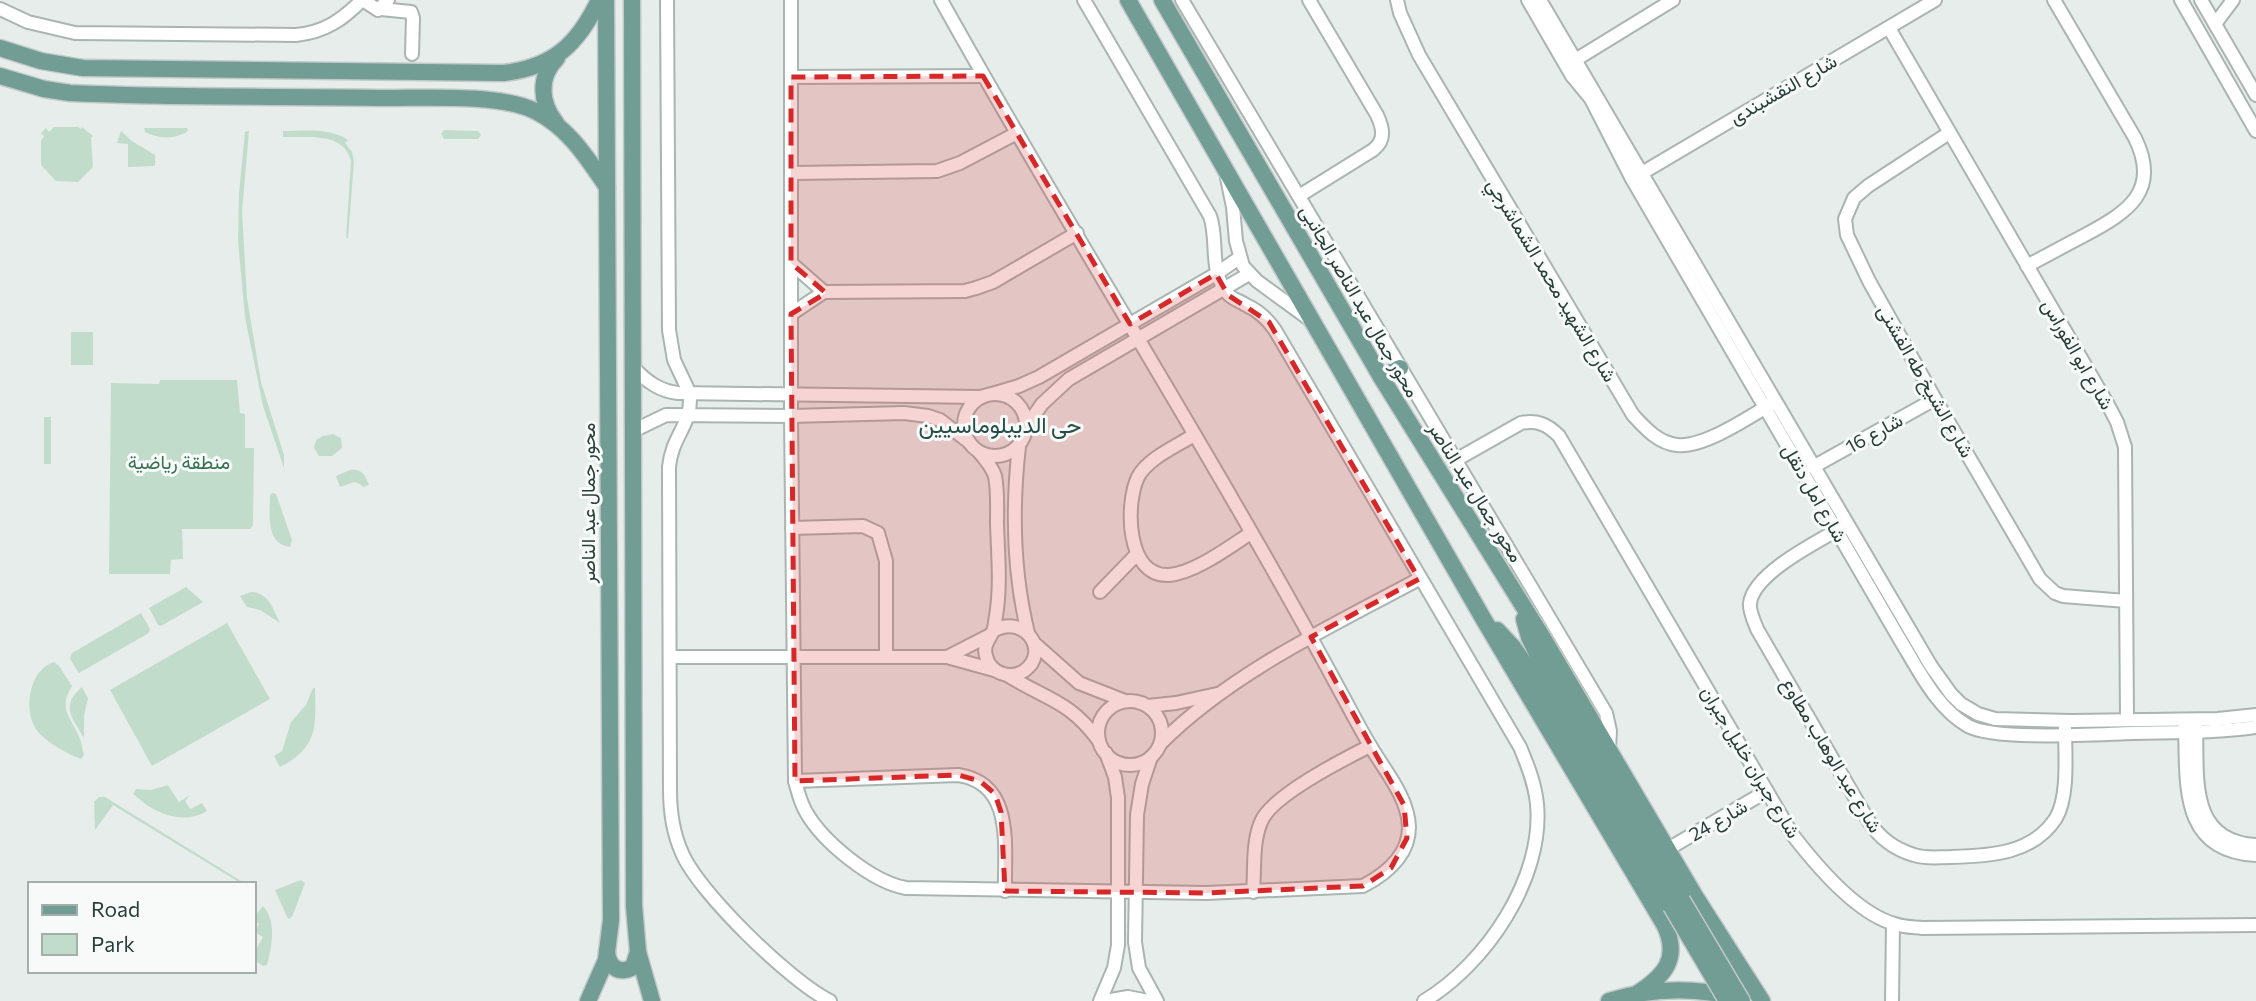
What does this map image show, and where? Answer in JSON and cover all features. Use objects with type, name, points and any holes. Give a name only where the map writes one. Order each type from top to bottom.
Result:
[{"type":"main road","points":[[599,0],[579,36],[552,63],[545,75],[543,88],[549,114],[580,149],[607,188]]},
{"type":"main road","name":"محور جمال عبد الناصر","points":[[588,1001],[602,972],[611,920],[606,0]]},
{"type":"main road","points":[[632,0],[634,906],[638,952],[652,1001]]},
{"type":"main road","points":[[1128,0],[1484,620],[1665,926],[1670,945],[1669,960],[1658,981],[1638,993]]},
{"type":"main road","name":"محور جمال عبد الناصر","points":[[1162,0],[1381,377],[1762,1001]]},
{"type":"main road","points":[[2,47],[41,61],[83,68],[419,74],[516,72],[561,54]]},
{"type":"main road","points":[[418,98],[419,74]]},
{"type":"main road","points":[[0,76],[44,89],[71,93],[484,100],[534,110],[558,124]]},
{"type":"main road","points":[[608,300],[634,300]]},
{"type":"main road","points":[[1381,377],[1400,368]]},
{"type":"main road","points":[[1523,607],[1529,636],[1539,658],[1676,903],[1727,1001]]},
{"type":"main road","points":[[1484,620],[1499,632],[1519,655],[1676,903],[1744,1001]]},
{"type":"main road","points":[[1670,945],[1683,948],[1696,946],[1707,939],[1715,928]]},
{"type":"main road","points":[[607,951],[610,964],[623,971],[633,967],[638,952]]},
{"type":"main road","points":[[1609,1001],[1638,993],[1690,990],[1717,993],[1744,1001]]},
{"type":"street","points":[[0,9],[28,22],[75,33],[296,35],[329,27],[363,0],[374,10],[385,5],[411,12],[412,54]]},
{"type":"street","points":[[667,0],[669,330],[674,360],[690,394],[689,415],[672,447],[669,467],[670,802],[676,838],[682,854],[701,883],[793,976],[830,1001]]},
{"type":"street","points":[[791,0],[793,656],[795,780],[800,802],[813,822],[853,860],[884,882],[906,888],[1117,893],[1253,892],[1363,886],[1391,868],[1403,851],[1409,826],[1396,786],[1370,746],[1311,636],[941,0]]},
{"type":"street","points":[[1084,0],[1210,216],[1216,240],[1216,274],[1224,288],[1233,299],[1264,316],[1275,330],[1520,747],[1531,776],[1537,805],[1533,850],[1527,874],[1514,904],[1486,945],[1456,979],[1424,1001]]},
{"type":"street","name":"محور جمال عبد الناصر الجانبى","points":[[1182,0],[1605,713],[1610,732],[1609,749]]},
{"type":"street","points":[[1299,197],[1378,146],[1383,135],[1377,115],[1309,0]]},
{"type":"street","name":"شارع الشهيد محمد الشماشرجي","points":[[1397,0],[1419,55],[1633,415],[1658,438],[1678,445],[1703,441],[1770,405]]},
{"type":"street","name":"شارع امل دنقل","points":[[1528,0],[1571,63]]},
{"type":"street","name":"شارع امل دنقل","points":[[1541,0],[1591,99],[1842,528],[1951,695],[1978,714],[1995,719],[2127,719],[2256,727]]},
{"type":"street","points":[[1571,63],[1673,0]]},
{"type":"street","name":"شارع النقشبندى","points":[[1637,176],[1935,0]]},
{"type":"street","points":[[2027,266],[2124,213],[2138,194],[2143,180],[2141,151],[2054,0]]},
{"type":"street","points":[[2181,0],[2256,131]]},
{"type":"street","points":[[2201,0],[2256,95]]},
{"type":"street","points":[[2215,24],[2233,0]]},
{"type":"street","name":"شارع ابو الفوراس","points":[[1889,28],[2107,403],[2122,434],[2127,719]]},
{"type":"street","points":[[791,77],[983,76]]},
{"type":"street","points":[[792,173],[937,171],[960,163],[1017,133]]},
{"type":"street","name":"شارع الشيخ طه الفشنى","points":[[1949,133],[1868,186],[1850,204],[1844,219],[1847,235],[1935,399],[2040,579],[2063,596],[2126,601]]},
{"type":"street","points":[[1225,168],[1239,258],[1249,274],[1312,322]]},
{"type":"street","points":[[791,314],[824,292],[965,291],[976,288],[993,282],[1077,233]]},
{"type":"street","points":[[968,442],[964,421],[973,403],[987,395],[1028,383],[1239,258]]},
{"type":"street","points":[[791,263],[824,292]]},
{"type":"street","points":[[635,430],[666,415],[917,414],[949,425],[980,453],[992,468],[996,488],[998,585],[992,633],[986,641],[986,657],[1001,673],[1023,672],[1033,659],[1017,567],[1015,490],[1019,446],[1026,427],[1042,404],[1060,386],[1249,274]]},
{"type":"street","points":[[634,368],[650,383],[666,392],[690,394],[1003,395],[1013,399],[1020,407],[1026,427]]},
{"type":"street","points":[[666,392],[666,415]]},
{"type":"street","name":"شارع 16","points":[[1813,467],[1935,399]]},
{"type":"street","name":"شارع امل دنقل","points":[[1770,405],[1813,467],[1899,638],[1948,710],[1968,726],[1982,731],[2065,735],[2191,725],[2256,715]]},
{"type":"street","name":"شارع جبران خليل جبران","points":[[1454,461],[1531,421],[1542,423],[1559,436],[1792,834],[1858,903],[1893,924],[1922,928],[2256,925]]},
{"type":"street","points":[[1194,435],[1153,461],[1139,476],[1133,495],[1132,527],[1141,562],[1159,574],[1176,574],[1199,564],[1251,533]]},
{"type":"street","points":[[980,453],[1001,456],[1019,446]]},
{"type":"street","points":[[792,528],[863,526],[878,533],[886,561],[886,656]]},
{"type":"street","name":"شارع عبد الوهاب مطاوع","points":[[1842,528],[1768,574],[1752,594],[1750,610],[1757,629],[1880,836],[1901,850],[1925,857],[2002,854],[2035,839],[2046,830],[2060,810],[2064,785],[2065,721]]},
{"type":"street","points":[[1100,592],[1137,554]]},
{"type":"street","points":[[1157,1001],[1139,968],[1135,942],[1137,815],[1142,784],[1151,757],[1161,743],[1220,693],[1311,636],[1419,579]]},
{"type":"street","points":[[947,657],[1001,626],[1020,627],[1079,683],[1125,701]]},
{"type":"street","points":[[670,657],[947,657],[1001,673],[1065,705],[1087,724],[1103,747],[1123,764],[1142,762],[1151,757]]},
{"type":"street","points":[[1148,1001],[1128,997],[1102,1001],[1116,956],[1117,787],[1098,733],[1103,716],[1116,704],[1125,701],[1148,706],[1220,693]]},
{"type":"street","points":[[1148,706],[1158,718],[1162,729],[1161,743]]},
{"type":"street","points":[[2191,725],[2198,790],[2209,824],[2219,833],[2244,845],[2256,845]]},
{"type":"street","points":[[2191,725],[2187,794],[2196,821],[2214,841],[2233,853],[2256,855]]},
{"type":"street","points":[[1253,892],[1256,842],[1266,813],[1284,796],[1370,746]]},
{"type":"street","points":[[795,780],[958,775],[980,780],[995,794],[1001,812],[1005,891]]},
{"type":"street","name":"شارع 24","points":[[1668,849],[1767,791]]},
{"type":"street","points":[[1892,1001],[1893,924]]},
{"type":"highlighted area","points":[[983,76],[1130,324],[1216,274],[1228,295],[1269,322],[1419,579],[1311,637],[1404,805],[1407,838],[1391,868],[1363,886],[1206,893],[1005,891],[1001,812],[995,794],[980,781],[958,775],[795,781],[791,314],[826,293],[791,263],[791,77]]},
{"type":"green space","points":[[54,127],[82,127],[93,136],[93,167],[78,182],[56,181],[41,165],[41,140],[44,137],[41,133],[46,128],[49,132]]},
{"type":"green space","points":[[144,128],[187,128],[188,131],[177,136],[161,137],[145,132]]},
{"type":"green space","points":[[444,130],[478,131],[481,135],[478,139],[444,139],[441,134]]},
{"type":"green space","points":[[121,131],[155,155],[155,166],[128,167],[128,144],[117,143]]},
{"type":"green space","points":[[249,131],[242,211],[247,298],[261,382],[284,455],[284,468],[263,406],[245,317],[238,241],[239,193],[245,132]]},
{"type":"green space","points":[[283,131],[325,131],[348,140],[345,143],[352,152],[354,162],[348,238],[351,161],[347,151],[332,140],[283,137]]},
{"type":"green space","points":[[71,332],[93,332],[93,365],[71,365]]},
{"type":"green space","name":"منطقة رياضية","points":[[160,380],[237,380],[240,413],[245,414],[245,448],[254,448],[253,525],[250,529],[182,529],[183,559],[171,560],[170,574],[109,574],[111,383],[159,384]]},
{"type":"green space","points":[[44,417],[51,417],[51,464],[44,464]]},
{"type":"green space","points":[[333,434],[341,438],[342,448],[332,456],[319,456],[314,448],[316,440]]},
{"type":"green space","points":[[350,470],[362,473],[369,485],[363,487],[354,482],[340,487],[336,476]]},
{"type":"green space","points":[[272,493],[276,494],[292,540],[290,547],[282,545],[273,534],[270,519]]},
{"type":"green space","points":[[186,587],[203,602],[161,626],[158,625],[149,608]]},
{"type":"green space","points":[[251,592],[266,599],[280,623],[260,610],[247,607],[240,596]]},
{"type":"green space","points":[[141,613],[150,629],[149,633],[79,673],[70,659],[72,653]]},
{"type":"green space","points":[[227,623],[270,699],[152,766],[110,690]]},
{"type":"green space","points":[[54,662],[72,686],[66,708],[81,741],[84,755],[81,759],[43,737],[34,725],[31,715],[29,704],[33,683],[45,667]]},
{"type":"green space","points":[[82,687],[88,698],[84,716],[84,738],[70,712],[71,700]]},
{"type":"green space","points":[[313,688],[315,714],[312,735],[302,752],[280,767],[274,756],[282,751],[291,722],[306,705]]},
{"type":"green space","points":[[168,785],[179,802],[190,795],[185,801],[190,809],[202,803],[207,811],[187,817],[168,815],[150,807],[133,794],[136,789],[151,790]]},
{"type":"green space","points":[[99,797],[105,797],[243,882],[113,805],[95,830],[94,802]]},
{"type":"green space","points":[[301,880],[305,883],[292,917],[288,919],[275,890]]},
{"type":"green space","points":[[263,906],[272,927],[267,965],[263,966],[256,961],[256,949],[263,937],[256,933],[259,924],[256,922],[256,915]]},
{"type":"district","name":"حى الديبلوماسيين","points":[[1000,425]]}]
